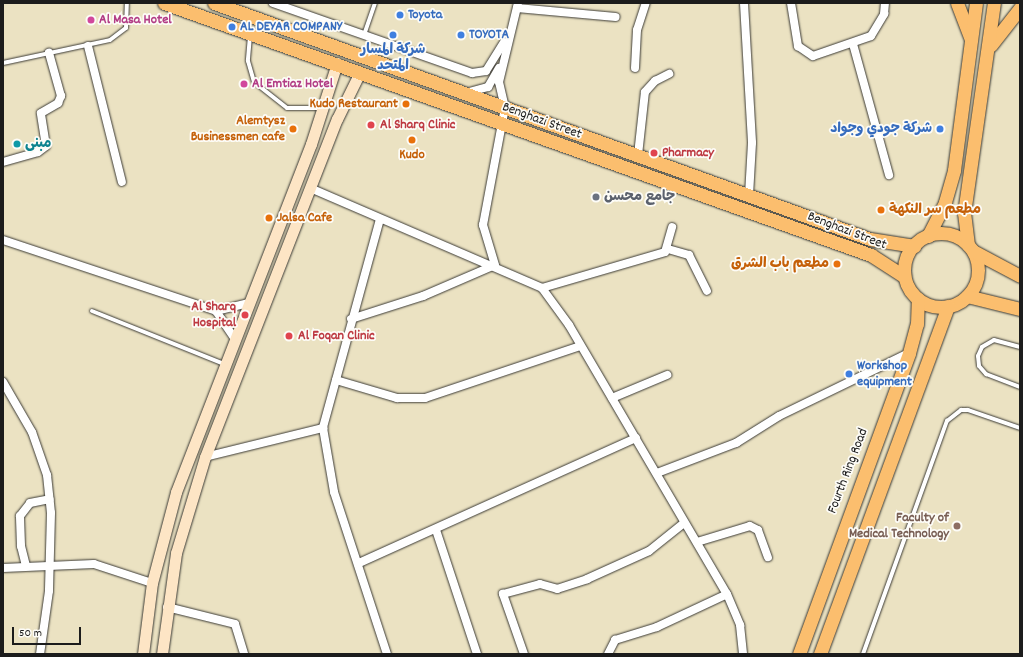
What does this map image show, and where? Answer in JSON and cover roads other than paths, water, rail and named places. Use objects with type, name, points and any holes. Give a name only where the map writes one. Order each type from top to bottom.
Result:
[{"type":"main road","name":"Benghazi Street","points":[[164,3],[337,63],[503,124],[871,255],[905,277]]},
{"type":"main road","name":"Benghazi Street","points":[[214,3],[870,239],[914,246]]},
{"type":"main road","points":[[957,3],[972,42]]},
{"type":"main road","points":[[928,236],[945,202],[954,170],[976,3]]},
{"type":"main road","points":[[994,3],[964,213],[971,248],[978,273],[967,296],[948,306],[929,305],[918,299],[905,277],[905,264],[914,246],[928,236],[946,233],[971,248],[1020,276]]},
{"type":"main road","points":[[988,50],[1020,8]]},
{"type":"main road","points":[[143,654],[152,583],[176,492],[325,104],[337,63]]},
{"type":"main road","points":[[162,654],[167,607],[185,518],[205,457],[343,106],[360,72]]},
{"type":"main road","points":[[325,104],[343,106]]},
{"type":"main road","points":[[967,296],[1020,309]]},
{"type":"main road","name":"Fourth Ring Road","points":[[799,654],[909,353],[917,324],[918,299]]},
{"type":"main road","points":[[820,654],[948,306]]},
{"type":"main road","points":[[146,630],[164,630]]},
{"type":"street","points":[[273,3],[477,74],[492,64],[514,21]]},
{"type":"street","points":[[635,68],[637,30],[646,3]]},
{"type":"street","points":[[744,3],[752,143],[750,195]]},
{"type":"street","points":[[791,3],[802,51],[813,56],[853,44],[874,32],[884,14],[885,3]]},
{"type":"street","points":[[495,265],[483,225],[505,108],[499,91],[504,56],[517,5],[616,17]]},
{"type":"street","points":[[853,44],[889,175]]},
{"type":"street","points":[[88,46],[122,182]]},
{"type":"street","points":[[3,162],[38,152],[46,146],[41,113],[58,103],[61,96],[49,53]]},
{"type":"street","points":[[458,91],[474,92],[488,87],[504,56]]},
{"type":"street","points":[[638,155],[645,92],[655,81],[669,74]]},
{"type":"street","points":[[310,188],[380,220],[495,265],[542,288],[612,398],[727,594],[740,625],[743,654]]},
{"type":"street","points":[[380,220],[351,319],[323,428],[334,492],[359,563],[387,654]]},
{"type":"street","points":[[668,249],[672,227]]},
{"type":"street","points":[[3,240],[216,311],[248,303]]},
{"type":"street","points":[[542,288],[668,249],[689,255],[707,291]]},
{"type":"street","points":[[351,319],[423,296],[495,265]]},
{"type":"street","points":[[216,311],[234,338]]},
{"type":"street","points":[[336,380],[397,398],[425,398],[580,346]]},
{"type":"street","points":[[657,473],[736,443],[779,416],[909,353]]},
{"type":"street","points":[[612,398],[667,375]]},
{"type":"street","points":[[3,382],[32,432],[47,476],[50,499],[49,564],[40,654]]},
{"type":"street","points":[[205,457],[323,428]]},
{"type":"street","points":[[359,563],[436,530],[636,438]]},
{"type":"street","points":[[26,566],[21,546],[20,516],[30,503],[50,499]]},
{"type":"street","points":[[524,654],[503,594],[540,584],[557,589],[587,579],[649,551],[684,523]]},
{"type":"street","points":[[697,542],[750,526],[758,530],[768,557]]},
{"type":"street","points":[[436,530],[477,654]]},
{"type":"street","points":[[3,568],[49,564],[94,564],[152,583]]},
{"type":"street","points":[[608,654],[615,640],[657,627],[727,594]]},
{"type":"street","points":[[167,607],[235,624],[244,654]]},
{"type":"lane","points":[[3,63],[88,46],[121,34],[127,20],[127,3]]},
{"type":"lane","points":[[364,35],[375,3]]},
{"type":"lane","points":[[250,33],[248,61],[254,82],[287,108],[325,104]]},
{"type":"lane","points":[[92,311],[225,364]]},
{"type":"lane","points":[[1020,347],[994,340],[982,347],[978,356],[979,366],[986,374],[1020,387]]},
{"type":"lane","points":[[863,654],[947,421],[961,410],[968,410],[1020,428]]},
{"type":"place","name":"Toyota","points":[[400,15]]},
{"type":"place","name":"Al Masa Hotel","points":[[91,20]]},
{"type":"place","name":"AL DEYAR COMPANY","points":[[232,27]]},
{"type":"place","name":"شركة المسار المتحد","points":[[393,35]]},
{"type":"place","name":"TOYOTA","points":[[461,35]]},
{"type":"place","name":"Al Emtiaz Hotel","points":[[244,84]]},
{"type":"place","name":"Kudo Restaurant","points":[[406,104]]},
{"type":"place","name":"Al Sharq Clinic","points":[[371,125]]},
{"type":"place","name":"Alemtysz Businessmen cafe","points":[[293,129]]},
{"type":"place","name":"شركة جودي وجواد","points":[[940,129]]},
{"type":"place","name":"Kudo","points":[[412,140]]},
{"type":"place","name":"مبنى","points":[[17,144]]},
{"type":"place","name":"Pharmacy","points":[[654,153]]},
{"type":"place","name":"جامع محسن","points":[[596,197]]},
{"type":"place","name":"مطعم سر النكهة","points":[[881,210]]},
{"type":"place","name":"Jalsa Cafe","points":[[269,218]]},
{"type":"place","name":"مطعم باب الشرق","points":[[837,264]]},
{"type":"place","name":"Al Sharq Hospital","points":[[245,315]]},
{"type":"place","name":"Al Foqan Clinic","points":[[289,336]]},
{"type":"place","name":"Workshop equipment","points":[[849,374]]},
{"type":"place","name":"Faculty of Medical Technology","points":[[957,526]]}]
